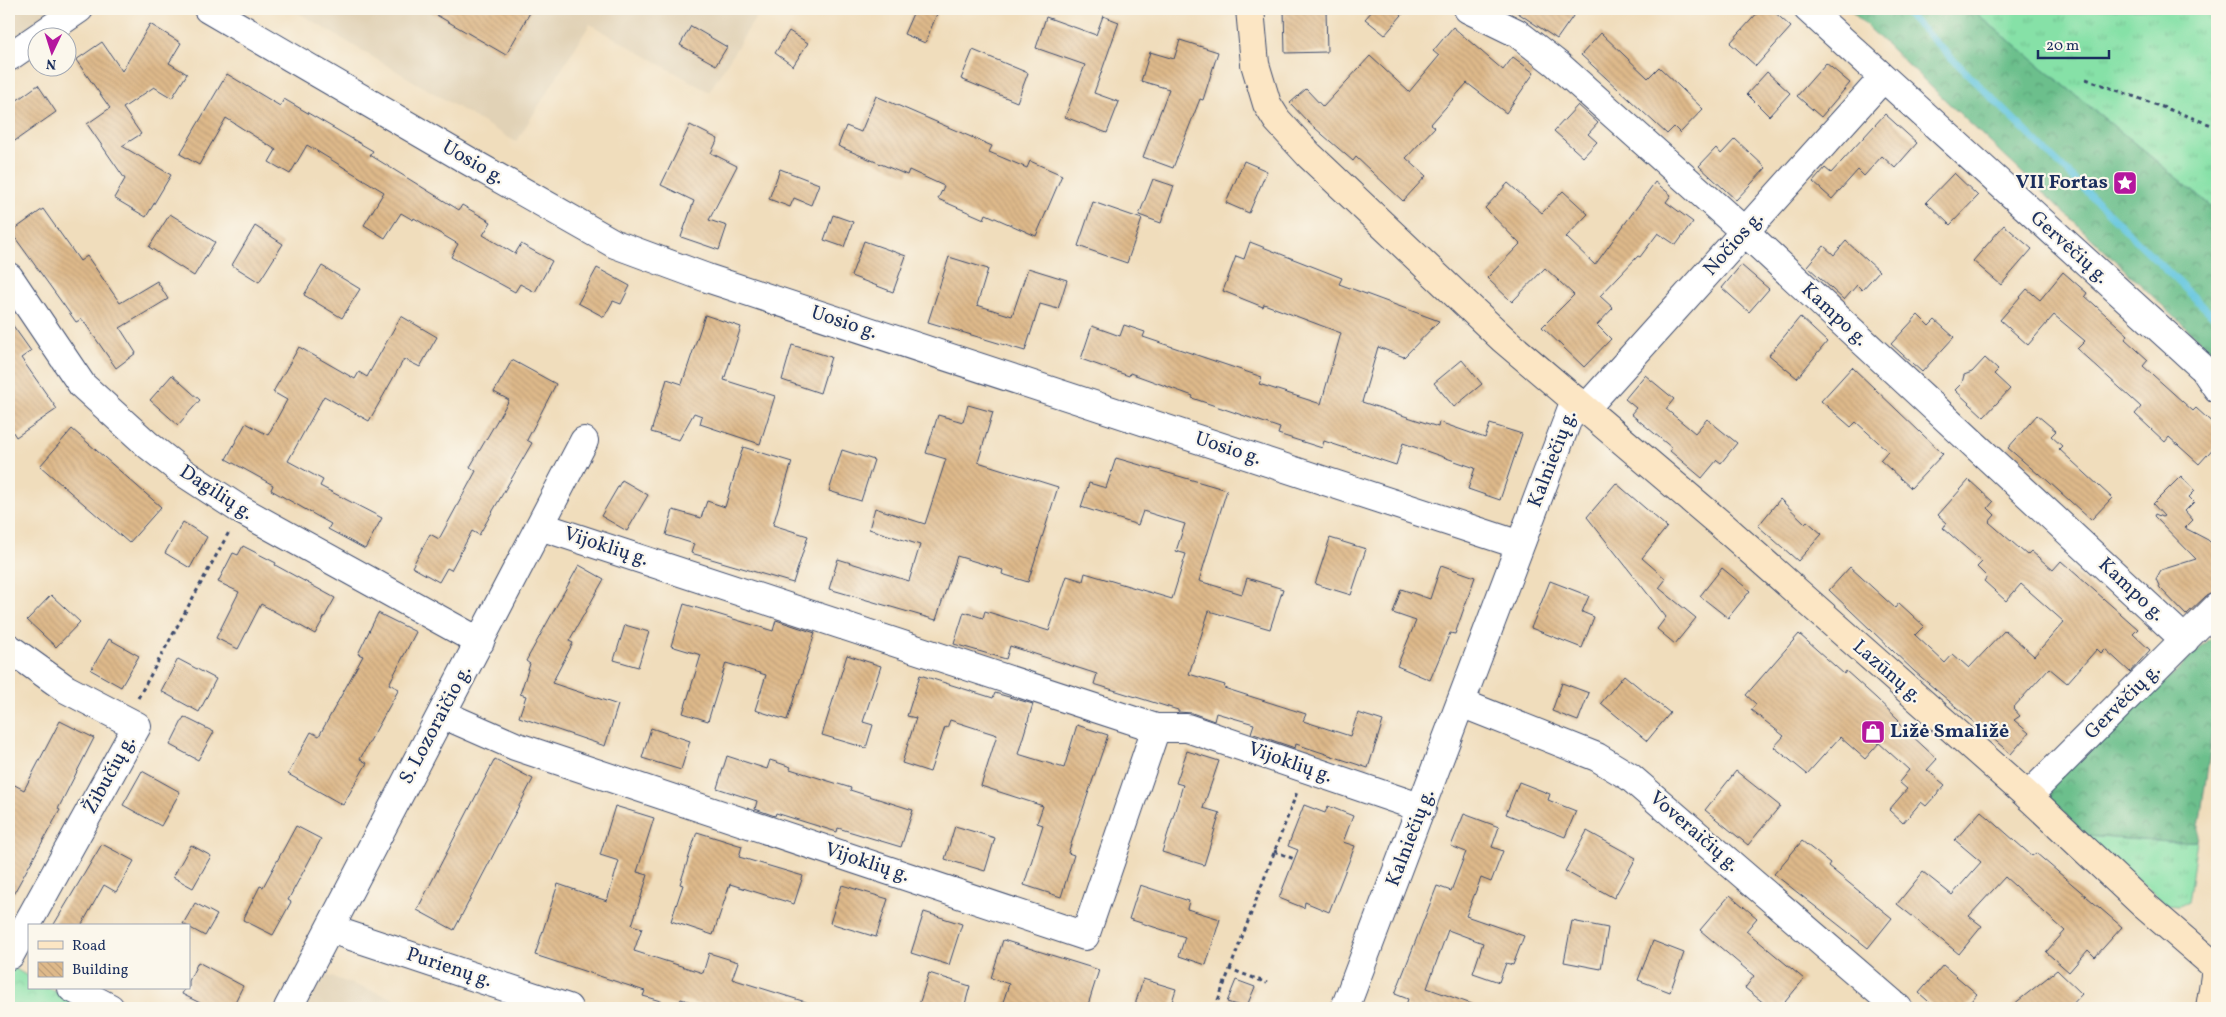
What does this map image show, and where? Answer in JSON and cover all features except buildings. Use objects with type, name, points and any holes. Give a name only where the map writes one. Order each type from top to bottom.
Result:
[{"type":"street","points":[[9,57],[79,9]]},
{"type":"street","name":"Uosio g.","points":[[208,9],[459,156],[615,244],[707,278],[1520,545]]},
{"type":"street","name":"Kalniečių g.","points":[[1250,9],[1255,64],[1267,104],[1281,125],[1309,155],[1496,332],[1580,405],[1520,545],[1345,1008]]},
{"type":"street","name":"Kampo g.","points":[[1468,9],[1517,34],[1557,64],[1745,232],[2185,640]]},
{"type":"street","name":"Gervėčių g.","points":[[1808,9],[2204,369],[2217,388]]},
{"type":"street","name":"Nočios g.","points":[[1580,405],[1745,232],[1883,78]]},
{"type":"street","name":"Dagilių g.","points":[[9,277],[82,386],[148,445],[181,471],[241,510],[480,642]]},
{"type":"street","name":"Lazūnų g.","points":[[1580,405],[1724,528],[2028,796],[2145,906],[2217,967]]},
{"type":"street","name":"S. Lozoraičio g.","points":[[288,1008],[584,442]]},
{"type":"street","name":"Vijoklių g.","points":[[540,526],[1156,728],[1187,728],[1422,808]]},
{"type":"street","name":"Gervėčių g.","points":[[2028,796],[2217,608]]},
{"type":"street","name":"Žibučių g.","points":[[9,648],[66,689],[137,726],[34,924]]},
{"type":"street","name":"Voveraičių g.","points":[[1461,703],[1597,757],[1630,777],[1898,1008]]},
{"type":"street","name":"Vijoklių g.","points":[[442,714],[516,746],[1085,936],[1156,728]]},
{"type":"street","name":"Purienų g.","points":[[330,929],[568,1008]]},
{"type":"street","name":"Žibučių g.","points":[[16,958],[28,935]]},
{"type":"street","points":[[2210,1008],[2217,967]]},
{"type":"street","points":[[76,990],[110,1008]]},
{"type":"path","points":[[2086,79],[2217,126]]},
{"type":"path","points":[[126,720],[241,510]]},
{"type":"path","points":[[1215,1008],[1306,768]]},
{"type":"path","points":[[1274,851],[1294,859]]},
{"type":"path","points":[[1230,969],[1267,983]]},
{"type":"shaded area","points":[[9,9],[59,9],[28,28],[9,42]]},
{"type":"shaded area","points":[[292,9],[761,9],[709,92],[590,24],[516,142]]},
{"type":"shaded area","points":[[323,974],[422,1008],[305,1008]]},
{"type":"green space","name":"VII Fortas","points":[[1849,9],[1971,9],[2217,211],[2217,357]]},
{"type":"green space","points":[[1971,9],[2217,9],[2217,211]]},
{"type":"green space","points":[[2213,636],[2217,637],[2217,703],[2197,841],[2170,842],[2086,836],[2050,797],[2050,789],[2053,783],[2163,684]]},
{"type":"green space","points":[[2086,836],[2170,842],[2197,841],[2188,902],[2179,906],[2167,905]]},
{"type":"green space","points":[[9,965],[28,976],[28,990],[52,990],[84,1008],[9,1008]]},
{"type":"waterway","points":[[1902,9],[2217,320]]},
{"type":"place","name":"VII Fortas","points":[[2125,183]]},
{"type":"place","name":"Ližė Smaližė","points":[[1873,732]]}]
